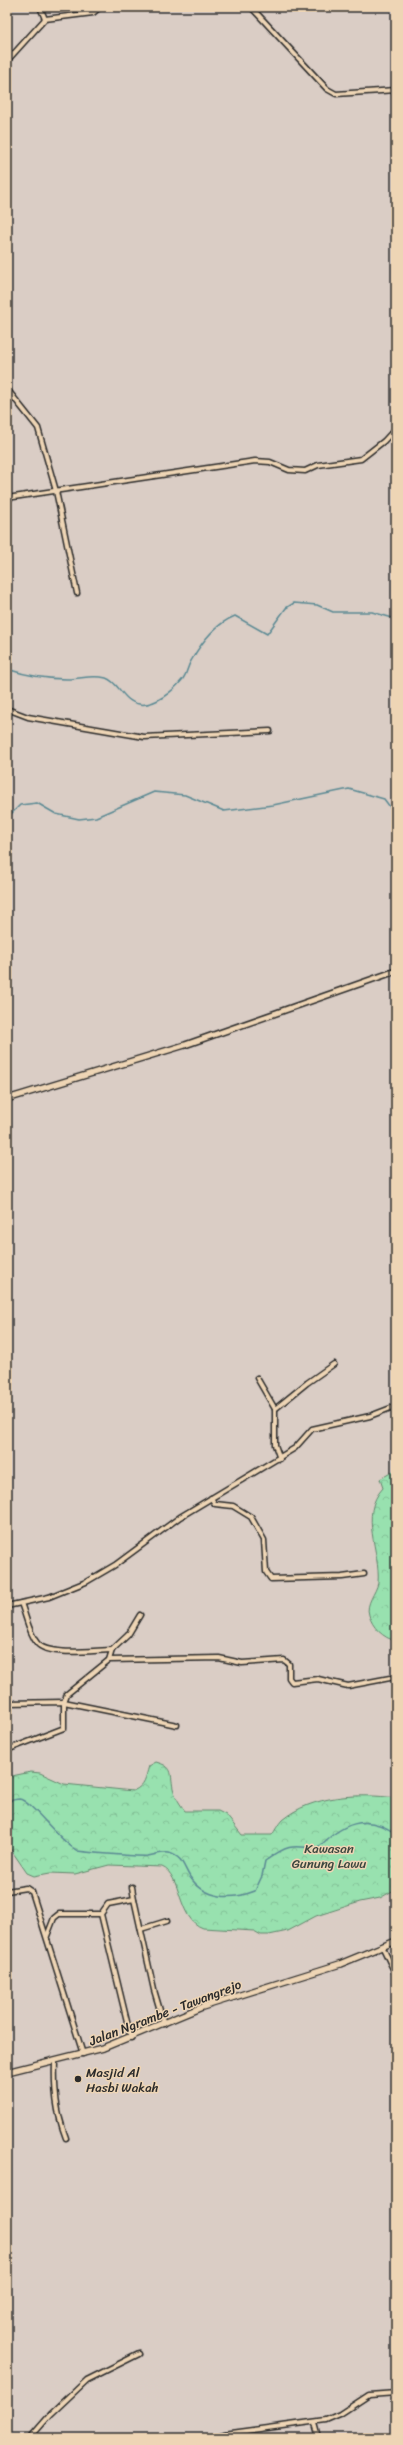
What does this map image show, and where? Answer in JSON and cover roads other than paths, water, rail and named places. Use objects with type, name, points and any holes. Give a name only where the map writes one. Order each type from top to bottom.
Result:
[{"type":"main road","name":"Jalan Ngrambe - Tawangrejo","points":[[7,2072],[83,2054],[131,2038],[202,2007],[383,1948],[396,1941]]},
{"type":"street","points":[[40,7],[45,19]]},
{"type":"street","points":[[7,61],[45,19],[93,12],[100,7]]},
{"type":"street","points":[[251,7],[327,89],[336,94],[396,90]]},
{"type":"street","points":[[7,389],[38,428],[56,491],[77,593]]},
{"type":"street","points":[[7,498],[256,462],[270,462],[289,470],[305,471],[318,465],[361,459],[384,442],[396,428]]},
{"type":"street","points":[[7,709],[28,717],[144,737],[270,731]]},
{"type":"street","points":[[7,1099],[185,1045],[396,971]]},
{"type":"street","points":[[275,1409],[307,1383],[334,1364]]},
{"type":"street","points":[[257,1378],[275,1409],[275,1445],[280,1459]]},
{"type":"street","points":[[7,1606],[49,1597],[86,1582],[115,1565],[157,1532],[211,1498],[280,1459],[296,1448],[315,1427],[370,1416],[396,1406]]},
{"type":"street","points":[[211,1498],[215,1504],[233,1506],[251,1517],[264,1540],[266,1572],[271,1579],[342,1577],[364,1574]]},
{"type":"street","points":[[21,1603],[34,1636],[41,1647],[54,1651],[112,1650]]},
{"type":"street","points":[[7,1750],[64,1728],[64,1702],[67,1694],[109,1660],[112,1650],[128,1635],[140,1615]]},
{"type":"street","points":[[109,1660],[219,1658],[242,1663],[284,1660],[290,1664],[289,1678],[292,1682],[318,1679],[348,1686],[390,1678]]},
{"type":"street","points":[[7,1703],[64,1702],[177,1725]]},
{"type":"street","points":[[132,1887],[154,1990],[164,2024]]},
{"type":"street","points":[[7,1891],[26,1888],[31,1890],[83,2054]]},
{"type":"street","points":[[131,2038],[101,1914],[108,1904],[134,1899]]},
{"type":"street","points":[[46,1936],[54,1918],[59,1914],[101,1914]]},
{"type":"street","points":[[141,1929],[167,1921]]},
{"type":"street","points":[[383,1948],[396,1975]]},
{"type":"street","points":[[55,2061],[54,2099],[58,2118],[66,2138]]},
{"type":"street","points":[[30,2438],[50,2414],[87,2380],[139,2354]]},
{"type":"street","points":[[211,2438],[224,2434],[315,2423],[340,2414],[369,2395],[396,2393]]},
{"type":"street","points":[[315,2423],[319,2438]]},
{"type":"waterway","points":[[7,669],[29,675],[60,679],[96,676],[106,678],[114,683],[129,700],[139,704],[145,704],[157,701],[174,689],[184,678],[195,654],[209,635],[221,624],[235,616],[267,634],[286,608],[294,603],[317,605],[333,612],[372,612],[396,619]]},
{"type":"waterway","points":[[7,818],[20,805],[37,803],[56,814],[79,819],[96,817],[154,792],[185,795],[224,811],[273,805],[349,789],[384,799],[396,815]]},
{"type":"waterway","points":[[7,1802],[19,1799],[24,1801],[31,1806],[63,1840],[78,1851],[143,1856],[169,1853],[180,1859],[196,1885],[212,1894],[229,1897],[255,1891],[262,1876],[265,1861],[284,1849],[295,1847],[317,1849],[326,1840],[345,1827],[364,1822],[385,1827],[396,1834]]},
{"type":"place","name":"Masjid Al Hasbi Wakah","points":[[78,2079]]},
{"type":"park label","name":"Kawasan Gunung Lawu","points":[[329,1856]]}]
